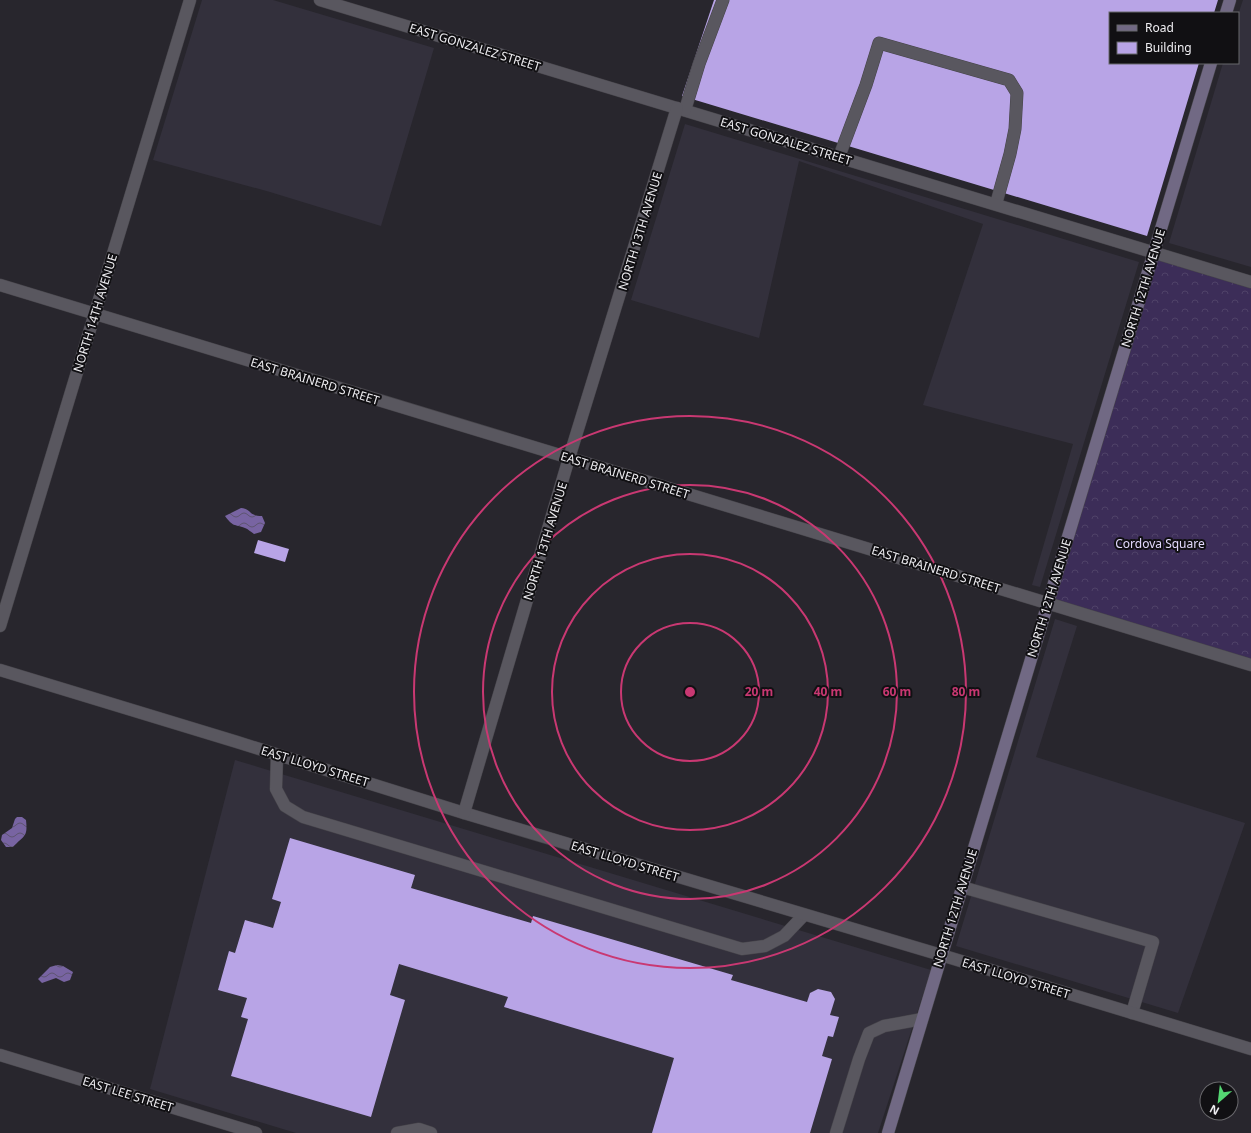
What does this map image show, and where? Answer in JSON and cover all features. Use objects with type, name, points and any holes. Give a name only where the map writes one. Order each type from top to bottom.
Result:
[{"type":"street","name":"NORTH 14TH AVENUE","points":[[0,626],[190,0]]},
{"type":"street","name":"EAST GONZALEZ STREET","points":[[320,0],[1251,282]]},
{"type":"street","name":"NORTH 13TH AVENUE","points":[[464,813],[569,458],[681,109],[722,0]]},
{"type":"street","points":[[1226,12],[1230,0]]},
{"type":"street","points":[[839,157],[866,85],[879,43],[1009,80],[1017,93],[1015,129],[1010,154],[996,204]]},
{"type":"street","name":"NORTH 12TH AVENUE","points":[[888,1133],[1211,64]]},
{"type":"street","name":"EAST BRAINERD STREET","points":[[0,285],[1251,665]]},
{"type":"street","name":"EAST LLOYD STREET","points":[[0,670],[277,754],[464,813],[941,955],[1251,1050]]},
{"type":"street","points":[[277,754],[276,789],[285,806],[303,817],[742,949],[765,946],[784,936],[804,914]]},
{"type":"street","points":[[962,887],[1153,942],[1132,1014]]},
{"type":"street","points":[[836,1133],[859,1059],[869,1033],[884,1026],[922,1019]]},
{"type":"street","name":"EAST LEE STREET","points":[[0,1055],[256,1133]]},
{"type":"street","points":[[397,1133],[418,1129],[431,1133]]},
{"type":"shaded area","points":[[202,0],[273,0],[434,48],[381,226],[270,192],[153,160]]},
{"type":"shaded area","points":[[1243,0],[1251,0],[1251,267],[1169,243],[1223,64],[1239,64],[1239,12]]},
{"type":"shaded area","points":[[685,124],[1139,262],[1040,587],[1032,585],[1073,444],[923,405],[983,224],[799,161],[759,338],[631,300]]},
{"type":"shaded area","points":[[1055,619],[1077,626],[1036,757],[1245,823],[1178,1013],[956,946]]},
{"type":"shaded area","points":[[235,760],[931,970],[878,1133],[296,1133],[150,1089]]},
{"type":"green space","name":"Cordova Square","points":[[1154,252],[1251,282],[1251,665],[1048,603]]},
{"type":"water","points":[[241,508],[254,515],[262,516],[265,523],[261,532],[254,534],[246,528],[232,524],[225,516]]},
{"type":"water","points":[[17,817],[22,817],[26,820],[26,833],[13,847],[6,847],[1,840],[2,835],[12,828]]},
{"type":"water","points":[[57,965],[63,966],[73,972],[70,980],[64,982],[56,978],[42,983],[38,979],[50,967]]},
{"type":"building","points":[[714,0],[1218,0],[1214,12],[1109,12],[1109,64],[1199,64],[1147,236],[682,96]]},
{"type":"building","points":[[258,540],[289,549],[285,562],[254,553]]},
{"type":"building","points":[[290,838],[415,875],[411,888],[531,923],[533,916],[733,975],[731,980],[807,1002],[810,993],[818,989],[831,992],[835,999],[830,1015],[839,1017],[833,1037],[828,1036],[822,1056],[832,1059],[810,1133],[652,1133],[674,1058],[504,1007],[508,997],[399,964],[390,995],[405,1000],[371,1117],[231,1076],[248,1019],[241,1017],[247,998],[218,990],[229,951],[235,953],[245,920],[273,928],[281,902],[272,899]]}]
